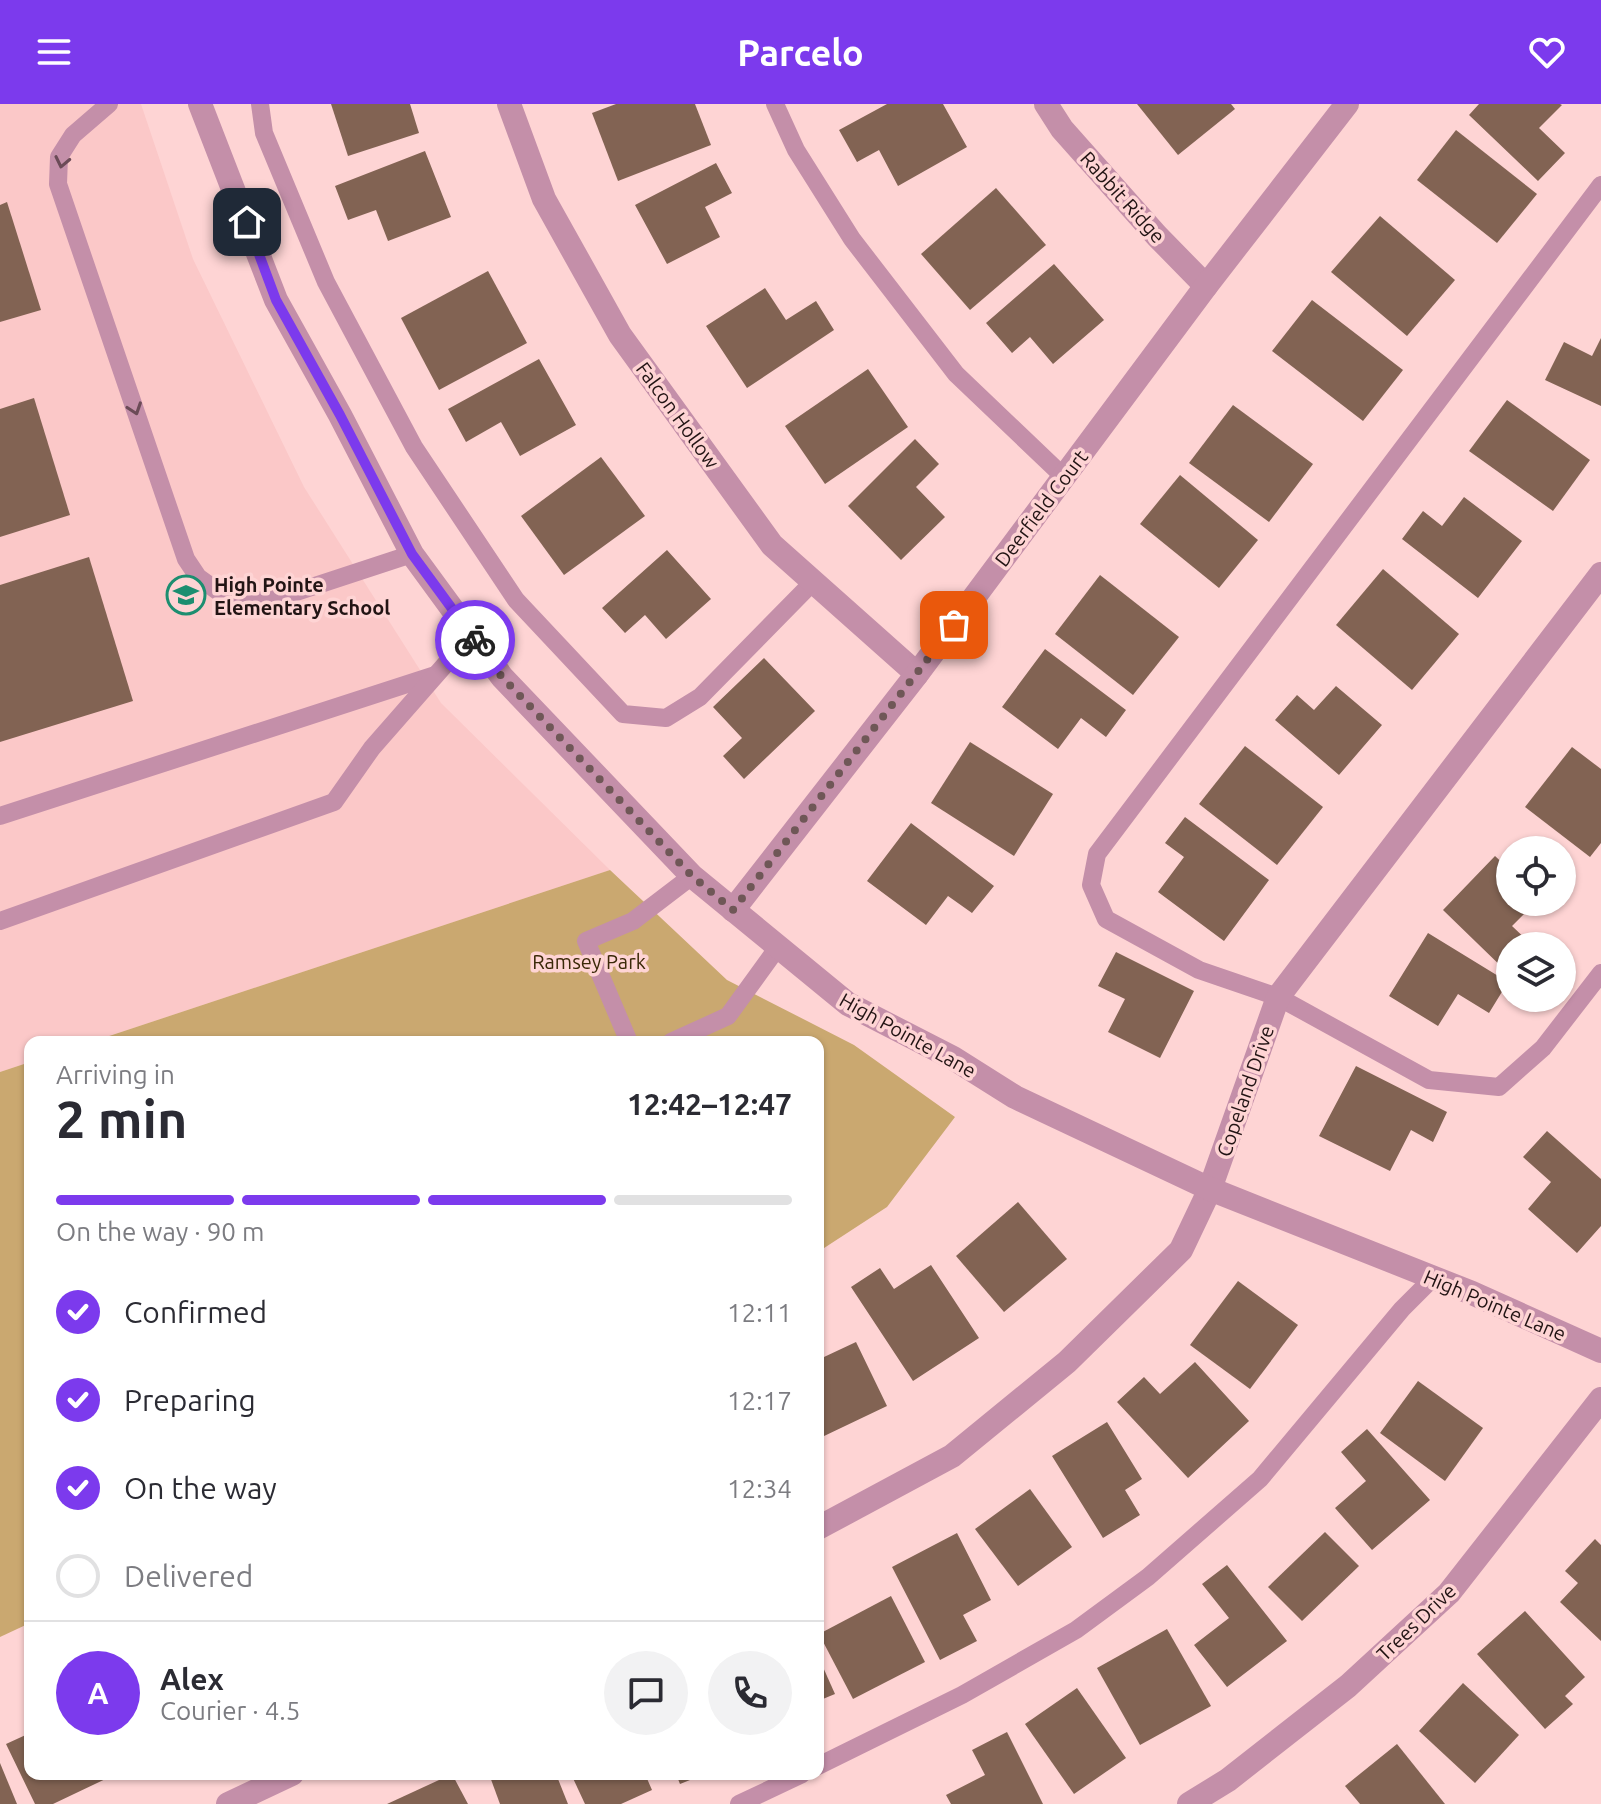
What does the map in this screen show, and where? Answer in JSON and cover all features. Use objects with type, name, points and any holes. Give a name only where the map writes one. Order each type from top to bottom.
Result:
[{"type":"street","name":"High Pointe Lane","points":[[200,104],[276,300],[412,554],[502,677],[692,876],[848,1004],[953,1058],[1015,1097],[1210,1189],[1433,1278],[1601,1351]]},
{"type":"street","name":"Falcon Hollow","points":[[509,104],[544,199],[620,335],[772,545],[917,674]]},
{"type":"street","name":"Rabbit Ridge","points":[[1046,104],[1062,129],[1206,286]]},
{"type":"street","name":"Deerfield Court","points":[[733,910],[917,674],[1206,286],[1347,104]]},
{"type":"street","name":"Copeland Drive","points":[[824,1525],[952,1456],[1067,1362],[1181,1250],[1210,1189],[1278,997],[1601,574]]},
{"type":"street","name":"Trees Drive","points":[[1189,1804],[1228,1780],[1348,1686],[1449,1593],[1601,1399]]},
{"type":"street","points":[[228,1804],[279,1780]]},
{"type":"lane","points":[[109,104],[73,135],[59,157],[58,184],[186,559],[198,577],[223,595],[242,601],[272,600],[412,554]]},
{"type":"lane","points":[[260,104],[264,133],[326,282],[414,447],[516,600],[623,714],[666,718],[700,697],[813,582]]},
{"type":"lane","points":[[775,104],[796,150],[852,239],[946,362],[1064,477]]},
{"type":"lane","points":[[1601,185],[1097,854],[1091,885],[1106,919],[1199,970],[1278,997],[1429,1080],[1499,1087],[1543,1048],[1601,973]]},
{"type":"lane","points":[[0,921],[334,802],[372,748],[471,635]]},
{"type":"lane","points":[[0,816],[438,674]]},
{"type":"lane","points":[[626,1036],[586,941],[633,921],[692,876]]},
{"type":"lane","points":[[684,1036],[728,1016],[778,947]]},
{"type":"lane","points":[[824,1763],[962,1695],[1038,1652],[1076,1630],[1148,1577],[1260,1479],[1402,1309],[1433,1278]]},
{"type":"lane","points":[[739,1804],[789,1780]]},
{"type":"shaded area","name":"High Pointe Elementary School","points":[[0,104],[141,104],[193,259],[304,487],[441,703],[610,870],[109,1036],[24,1036],[24,1064],[0,1072]]},
{"type":"green space","name":"Ramsey Park","points":[[610,870],[727,980],[854,1045],[955,1117],[887,1207],[824,1248],[824,1036],[109,1036]]},
{"type":"green space","points":[[24,1064],[24,1626],[0,1637],[0,1072]]},
{"type":"building","points":[[331,104],[410,104],[419,133],[348,156]]},
{"type":"building","points":[[616,104],[695,104],[711,145],[618,181],[592,113]]},
{"type":"building","points":[[887,104],[943,104],[967,147],[898,186],[879,150],[857,162],[839,130]]},
{"type":"building","points":[[1137,104],[1231,104],[1235,109],[1178,155]]},
{"type":"building","points":[[1479,104],[1562,105],[1539,128],[1565,153],[1538,181],[1469,115]]},
{"type":"building","points":[[1456,130],[1537,194],[1497,243],[1417,180]]},
{"type":"building","points":[[425,151],[451,217],[388,241],[376,210],[348,220],[335,186]]},
{"type":"building","points":[[716,163],[732,193],[705,207],[720,237],[667,264],[635,205]]},
{"type":"building","points":[[996,188],[1046,245],[970,310],[921,254]]},
{"type":"building","points":[[7,202],[41,310],[0,322],[0,205]]},
{"type":"building","points":[[1380,216],[1455,280],[1407,336],[1331,272]]},
{"type":"building","points":[[1054,264],[1104,320],[1053,364],[1030,337],[1012,353],[986,323]]},
{"type":"building","points":[[488,271],[527,343],[439,390],[401,318]]},
{"type":"building","points":[[765,288],[786,320],[816,301],[834,330],[747,388],[706,326]]},
{"type":"building","points":[[1312,300],[1403,370],[1363,421],[1272,351]]},
{"type":"building","points":[[1601,338],[1601,406],[1545,380],[1564,342],[1592,356]]},
{"type":"building","points":[[539,359],[576,425],[520,456],[501,422],[466,442],[448,409]]},
{"type":"building","points":[[868,369],[908,427],[825,484],[785,426]]},
{"type":"building","points":[[34,398],[70,515],[0,537],[0,409]]},
{"type":"building","points":[[1507,400],[1590,460],[1553,511],[1469,451]]},
{"type":"building","points":[[1233,405],[1313,464],[1269,522],[1189,463]]},
{"type":"building","points":[[915,439],[939,464],[916,487],[945,517],[901,560],[848,506]]},
{"type":"building","points":[[601,457],[645,516],[564,575],[521,516]]},
{"type":"building","points":[[1180,475],[1258,540],[1219,588],[1140,524]]},
{"type":"building","points":[[1464,497],[1522,541],[1478,598],[1402,539],[1423,511],[1442,526]]},
{"type":"building","points":[[667,550],[711,599],[666,639],[645,615],[625,633],[602,608]]},
{"type":"building","points":[[89,557],[133,701],[0,742],[0,585]]},
{"type":"building","points":[[1383,569],[1459,634],[1412,690],[1336,625]]},
{"type":"building","points":[[1100,575],[1179,637],[1133,695],[1055,634]]},
{"type":"building","points":[[1045,649],[1126,710],[1106,737],[1081,718],[1058,749],[1002,707]]},
{"type":"building","points":[[764,658],[815,711],[744,779],[723,756],[742,738],[713,707]]},
{"type":"building","points":[[1336,686],[1382,725],[1339,775],[1275,720],[1297,695],[1314,710]]},
{"type":"building","points":[[970,742],[1053,794],[1014,856],[931,803]]},
{"type":"building","points":[[1245,746],[1323,807],[1277,865],[1199,804]]},
{"type":"building","points":[[1572,747],[1601,769],[1601,843],[1590,857],[1576,846],[1576,836],[1563,836],[1525,807]]},
{"type":"building","points":[[1185,817],[1269,880],[1224,941],[1158,892],[1184,857],[1165,843]]},
{"type":"building","points":[[911,823],[994,886],[972,913],[948,896],[926,925],[867,881]]},
{"type":"building","points":[[1495,856],[1496,916],[1522,916],[1512,926],[1518,932],[1496,932],[1496,961],[1443,910]]},
{"type":"building","points":[[1428,933],[1496,975],[1496,1002],[1489,1013],[1458,994],[1438,1026],[1389,996]]},
{"type":"building","points":[[1116,952],[1194,991],[1160,1058],[1108,1032],[1125,999],[1098,986]]},
{"type":"building","points":[[1356,1066],[1447,1112],[1433,1142],[1411,1130],[1390,1171],[1319,1136]]},
{"type":"building","points":[[1547,1131],[1601,1179],[1601,1226],[1577,1253],[1528,1209],[1551,1182],[1523,1157]]},
{"type":"building","points":[[1018,1202],[1067,1259],[1004,1312],[956,1256]]},
{"type":"building","points":[[931,1265],[979,1338],[913,1381],[851,1287],[880,1268],[894,1289]]},
{"type":"building","points":[[1238,1281],[1298,1325],[1250,1389],[1190,1345]]},
{"type":"building","points":[[856,1342],[887,1406],[824,1436],[824,1357]]},
{"type":"building","points":[[1195,1362],[1249,1421],[1188,1478],[1117,1402],[1144,1377],[1160,1394]]},
{"type":"building","points":[[1418,1381],[1483,1428],[1445,1481],[1380,1433]]},
{"type":"building","points":[[1107,1422],[1142,1479],[1125,1490],[1140,1515],[1103,1538],[1052,1456]]},
{"type":"building","points":[[1367,1429],[1430,1500],[1372,1550],[1335,1508],[1366,1481],[1341,1452]]},
{"type":"building","points":[[1030,1489],[1072,1547],[1018,1586],[975,1529]]},
{"type":"building","points":[[1325,1532],[1359,1566],[1302,1621],[1268,1587]]},
{"type":"building","points":[[957,1533],[991,1600],[963,1615],[977,1641],[940,1660],[892,1567]]},
{"type":"building","points":[[1595,1539],[1601,1545],[1601,1641],[1560,1602],[1578,1583],[1565,1571]]},
{"type":"building","points":[[1227,1565],[1287,1641],[1227,1687],[1194,1645],[1229,1618],[1202,1584]]},
{"type":"building","points":[[891,1596],[925,1662],[853,1699],[824,1644],[824,1631]]},
{"type":"building","points":[[1525,1611],[1585,1677],[1565,1696],[1573,1704],[1545,1729],[1477,1654]]},
{"type":"building","points":[[1167,1629],[1211,1706],[1140,1745],[1097,1668]]},
{"type":"building","points":[[824,1669],[835,1694],[824,1699]]},
{"type":"building","points":[[1463,1683],[1519,1735],[1475,1783],[1419,1731]]},
{"type":"building","points":[[1077,1688],[1126,1758],[1074,1794],[1025,1724]]},
{"type":"building","points":[[1007,1732],[1043,1804],[951,1804],[946,1795],[985,1775],[972,1750]]},
{"type":"building","points":[[24,1736],[24,1780],[103,1780],[53,1804],[35,1804],[6,1744]]},
{"type":"building","points":[[1397,1744],[1445,1804],[1360,1804],[1345,1786]]},
{"type":"building","points":[[0,1763],[17,1804],[0,1804]]},
{"type":"building","points":[[439,1780],[455,1780],[468,1804],[387,1804]]},
{"type":"building","points":[[491,1780],[558,1780],[568,1804],[500,1804]]},
{"type":"building","points":[[574,1780],[648,1780],[652,1790],[621,1804],[585,1804]]},
{"type":"way so far","points":[[475,640],[502,677],[692,876],[733,910],[954,625]]},
{"type":"place","name":"High Pointe Elementary School","points":[[186,595]]},
{"type":"route","points":[[247,222],[276,300],[412,554],[475,640]]}]
